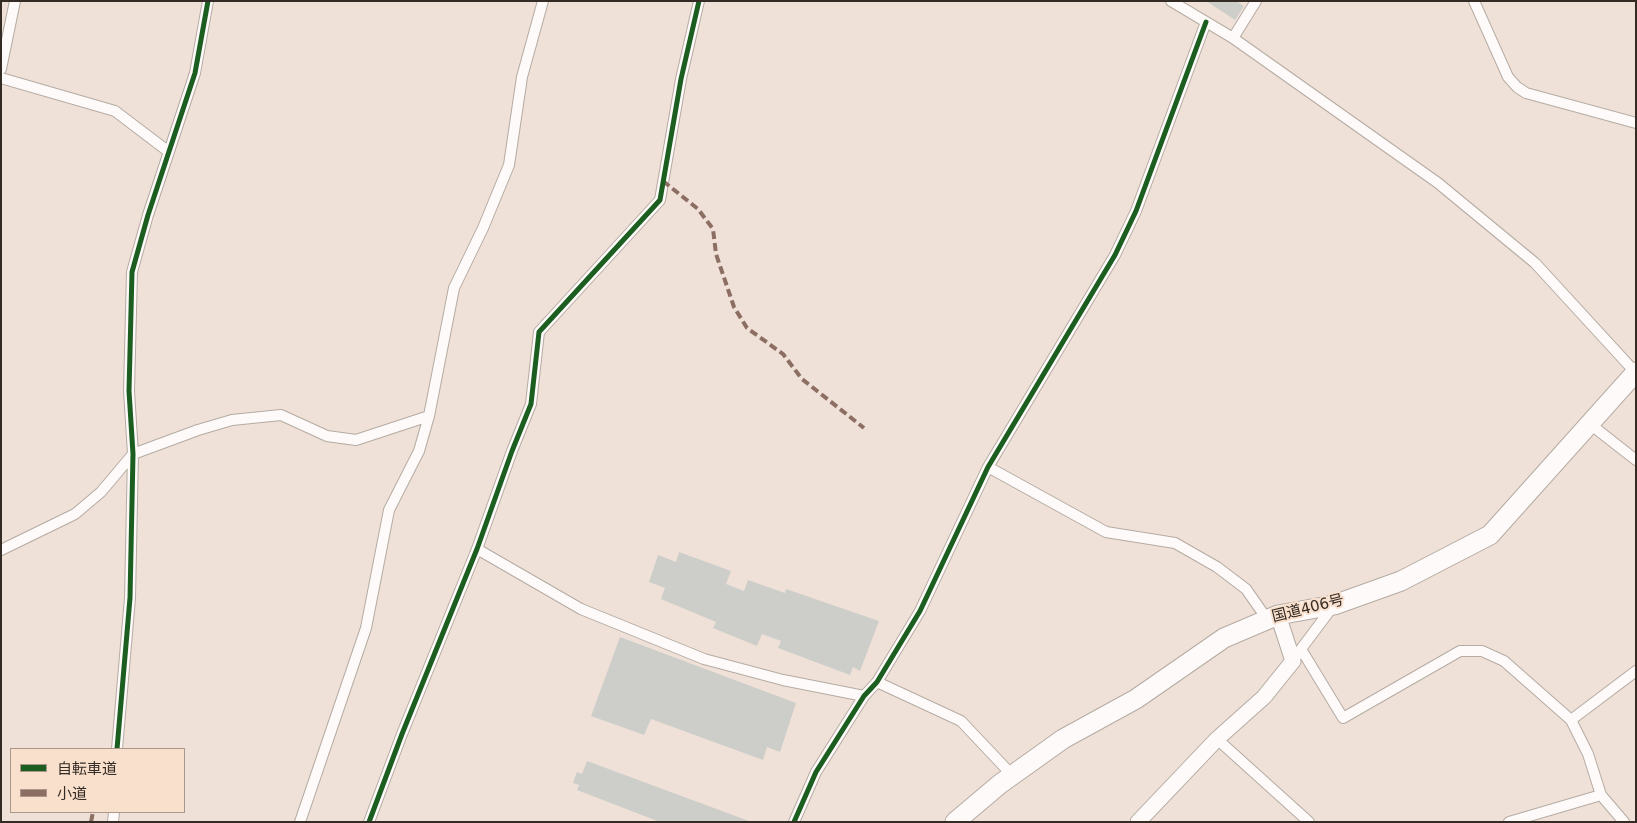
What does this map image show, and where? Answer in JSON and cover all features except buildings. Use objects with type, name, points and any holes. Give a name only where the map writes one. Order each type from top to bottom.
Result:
[{"type":"highway","name":"国道406号","points":[[956,822],[1012,775],[1063,739],[1136,699],[1224,638],[1272,617],[1334,605],[1401,581],[1490,535],[1636,372]]},
{"type":"street","points":[[1,69],[15,1]]},
{"type":"street","points":[[117,748],[130,598],[133,454],[129,390],[132,272],[195,73],[208,1]]},
{"type":"street","points":[[300,822],[366,628],[389,510],[419,451],[429,416],[454,288],[483,228],[509,165],[522,77],[543,1]]},
{"type":"street","points":[[369,822],[402,734],[477,549],[531,404],[538,332],[660,200],[681,79],[699,1]]},
{"type":"street","points":[[1171,1],[1183,4],[1206,22],[1233,38],[1438,183],[1528,257],[1636,372]]},
{"type":"street","points":[[1233,38],[1256,1]]},
{"type":"street","points":[[1474,1],[1508,77],[1517,87],[1526,93],[1636,123]]},
{"type":"street","points":[[794,822],[816,772],[864,696],[877,682],[920,611],[988,467],[1115,255],[1136,211],[1206,22]]},
{"type":"street","points":[[1,78],[115,111],[169,152]]},
{"type":"street","points":[[1,550],[75,514],[101,492],[133,454],[232,420],[281,415],[327,436],[356,440],[429,416]]},
{"type":"street","points":[[1590,424],[1636,460]]},
{"type":"street","points":[[988,467],[1106,532],[1175,543],[1217,567],[1246,589],[1272,617],[1343,718],[1460,651],[1482,651],[1504,661],[1571,720],[1588,754],[1601,795],[1624,822]]},
{"type":"street","points":[[477,549],[581,608],[704,659],[783,680],[864,696]]},
{"type":"street","points":[[1138,822],[1217,740],[1264,697],[1334,605]]},
{"type":"street","points":[[1571,720],[1636,671]]},
{"type":"street","points":[[877,682],[961,721],[1012,775]]},
{"type":"street","points":[[1217,740],[1309,822]]},
{"type":"street","points":[[1508,822],[1601,795]]},
{"type":"marked path","points":[[663,181],[698,209],[713,229],[716,254],[734,307],[747,328],[783,354],[802,379],[864,428]]},
{"type":"marked path","points":[[91,822],[93,813]]},
{"type":"cycle path","points":[[117,748],[130,598],[133,454],[129,391],[132,272],[148,215],[195,73],[208,1]]},
{"type":"cycle path","points":[[369,822],[402,734],[477,549],[531,404],[539,332],[660,200],[681,79],[699,1]]},
{"type":"cycle path","points":[[794,822],[816,772],[864,696],[877,682],[920,611],[988,467],[1115,255],[1136,211],[1206,22]]}]
